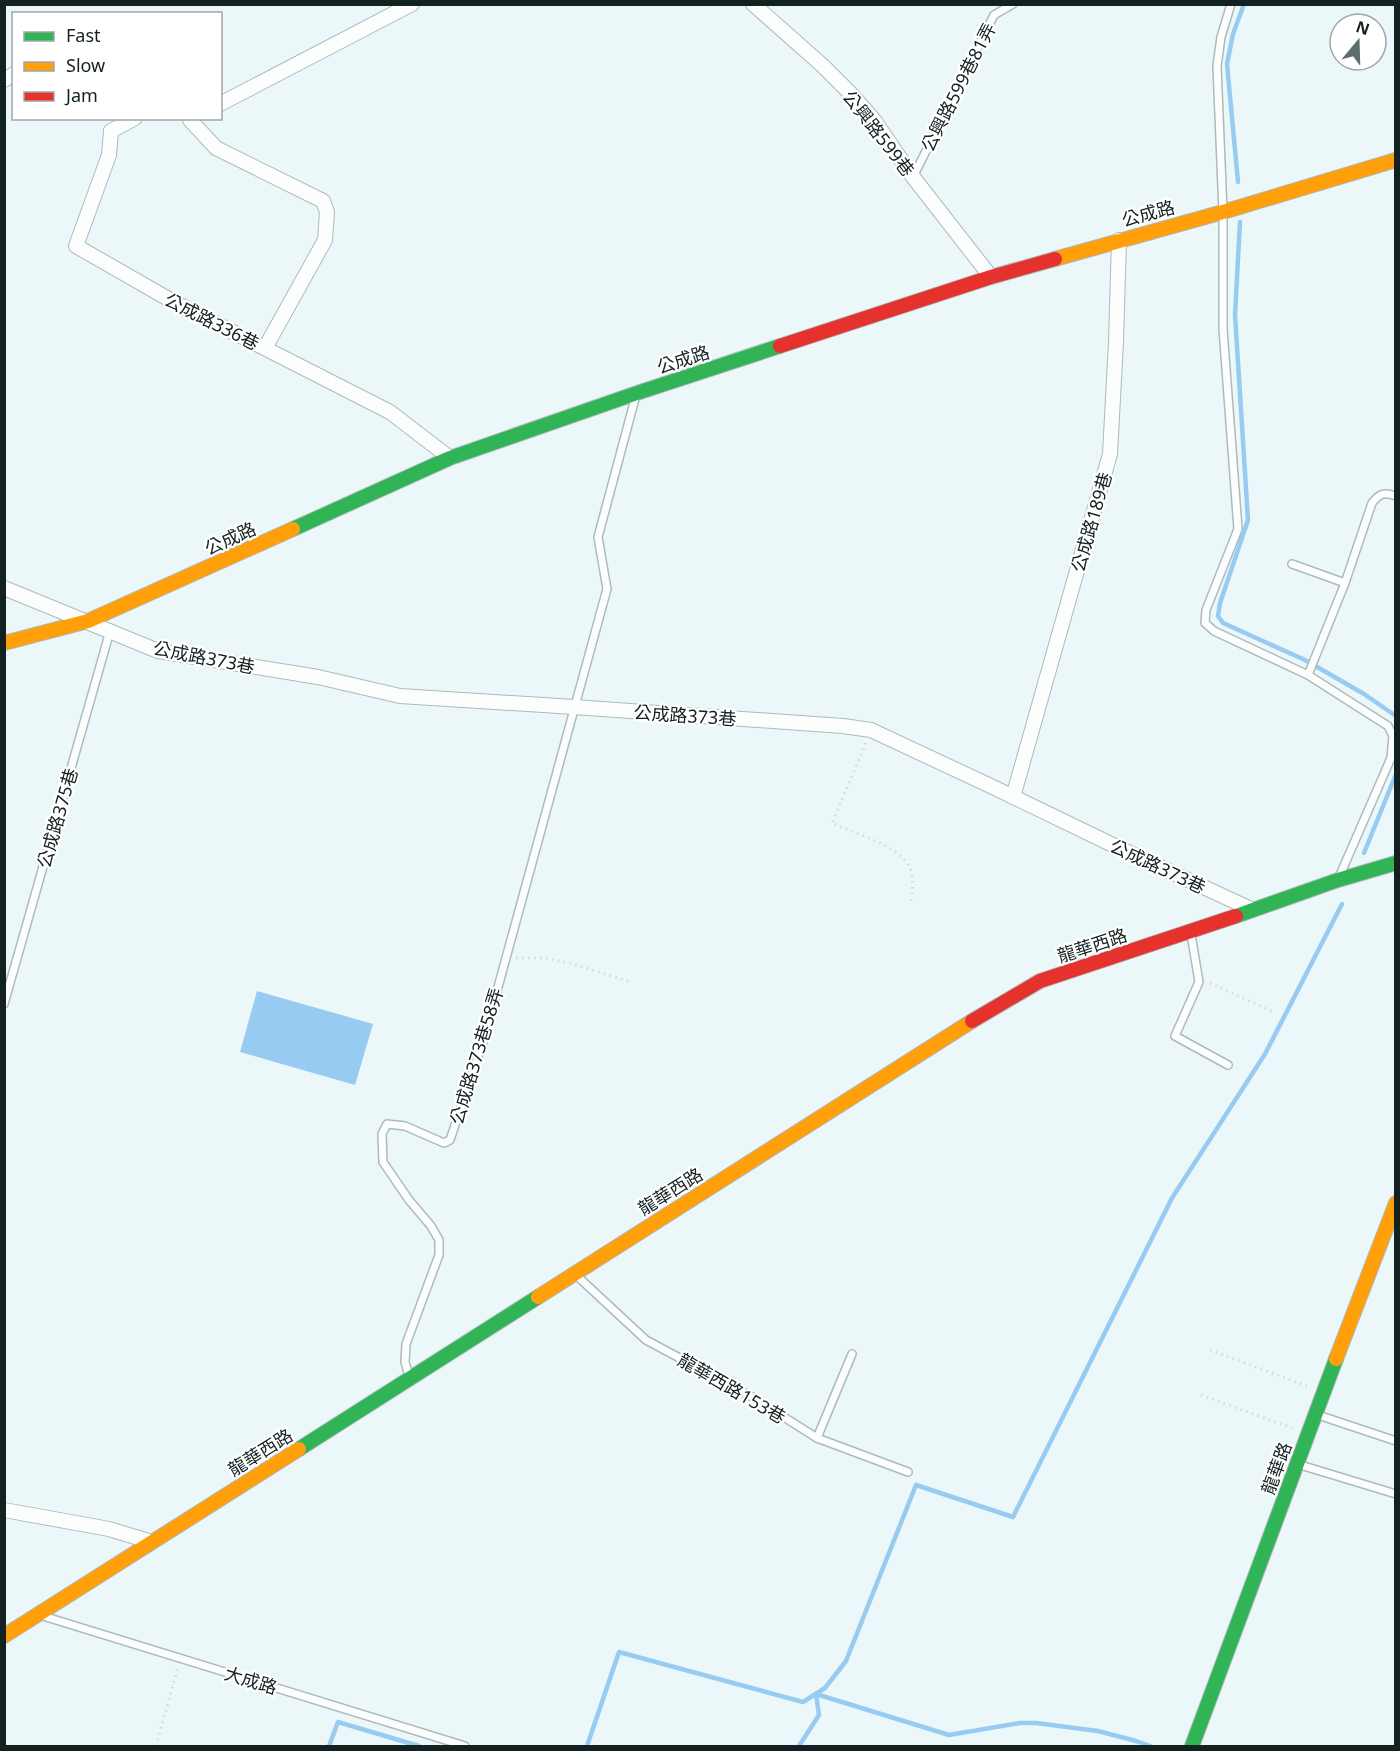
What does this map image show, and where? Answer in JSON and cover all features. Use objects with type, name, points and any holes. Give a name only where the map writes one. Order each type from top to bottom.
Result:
[{"type":"street","points":[[222,103],[412,4]]},
{"type":"street","name":"公興路599巷","points":[[753,4],[823,66],[874,120],[913,177],[991,277]]},
{"type":"street","points":[[104,120],[111,131],[131,120]]},
{"type":"street","points":[[190,120],[216,148],[323,201],[327,212],[325,240],[265,348]]},
{"type":"street","name":"公成路336巷","points":[[111,131],[109,154],[76,246],[172,301],[390,412],[450,458]]},
{"type":"street","name":"公成路","points":[[4,643],[88,621],[450,458],[637,393],[991,277],[1223,212],[1395,160]]},
{"type":"street","name":"公成路189巷","points":[[1013,797],[1110,454],[1119,240]]},
{"type":"street","points":[[4,588],[88,621]]},
{"type":"street","name":"公成路373巷","points":[[88,621],[158,651],[318,677],[400,696],[843,726],[871,730],[1252,910]]},
{"type":"street","name":"龍華西路","points":[[4,1636],[970,1022],[1040,981],[1338,880],[1395,863]]},
{"type":"street","name":"龍華路","points":[[1192,1746],[1395,1203]]},
{"type":"street","points":[[4,1510],[109,1529],[152,1542]]},
{"type":"lane","name":"公興路599巷81弄","points":[[913,177],[994,15],[1013,4]]},
{"type":"lane","points":[[1231,4],[1221,37],[1216,66],[1223,212],[1223,329],[1238,529],[1206,610],[1205,622],[1214,631],[1310,672],[1388,726],[1393,736],[1391,758],[1338,880]]},
{"type":"lane","name":"公成路373巷58弄","points":[[410,1378],[405,1362],[406,1344],[439,1255],[439,1240],[383,1162],[382,1134],[387,1124],[405,1126],[444,1143],[450,1140],[483,1042],[607,589],[598,537],[637,393]]},
{"type":"lane","points":[[1310,672],[1345,583],[1372,503],[1379,494],[1386,493],[1395,496]]},
{"type":"lane","points":[[1292,564],[1345,583]]},
{"type":"lane","name":"公成路375巷","points":[[4,1004],[110,631]]},
{"type":"lane","points":[[1190,932],[1199,982],[1175,1035],[1228,1065]]},
{"type":"lane","name":"龍華西路153巷","points":[[574,1274],[646,1340],[754,1398],[817,1438],[908,1472]]},
{"type":"lane","points":[[817,1438],[852,1354]]},
{"type":"lane","points":[[1315,1414],[1395,1441]]},
{"type":"lane","points":[[1296,1464],[1395,1494]]},
{"type":"lane","name":"大成路","points":[[38,1614],[465,1746]]},
{"type":"path","points":[[871,730],[832,824],[876,842],[899,855],[909,866],[913,890],[911,901]]},
{"type":"path","points":[[506,958],[546,958],[631,982]]},
{"type":"path","points":[[1198,977],[1273,1012]]},
{"type":"path","points":[[1210,1350],[1323,1391]]},
{"type":"path","points":[[1201,1395],[1307,1434]]},
{"type":"path","points":[[156,1746],[180,1659]]},
{"type":"water","points":[[257,991],[373,1024],[355,1085],[240,1052]]},
{"type":"waterway","points":[[1238,182],[1227,64],[1233,34],[1244,4]]},
{"type":"waterway","points":[[1240,222],[1235,315],[1248,520],[1220,603],[1218,616],[1223,623],[1305,660],[1364,694],[1396,716]]},
{"type":"waterway","points":[[1364,853],[1396,774]]},
{"type":"waterway","points":[[587,1746],[619,1652],[803,1702],[825,1688],[846,1661],[916,1485],[1013,1517],[1172,1198],[1265,1054],[1342,904]]},
{"type":"waterway","points":[[799,1746],[819,1715],[816,1694],[949,1735],[1020,1723],[1036,1723],[1098,1731],[1150,1746]]},
{"type":"waterway","points":[[329,1746],[338,1722],[419,1746]]},
{"type":"traffic: fast","points":[[293,529],[450,458],[780,346]]},
{"type":"traffic: fast","points":[[1236,916],[1338,880],[1396,863]]},
{"type":"traffic: fast","points":[[299,1449],[538,1297]]},
{"type":"traffic: fast","points":[[1192,1746],[1336,1359]]},
{"type":"traffic: slow","points":[[1055,259],[1396,160]]},
{"type":"traffic: slow","points":[[4,643],[88,621],[293,529]]},
{"type":"traffic: slow","points":[[538,1297],[972,1021]]},
{"type":"traffic: slow","points":[[1336,1359],[1396,1203]]},
{"type":"traffic: slow","points":[[4,1636],[299,1449]]},
{"type":"traffic: jam","points":[[780,346],[991,277],[1055,259]]},
{"type":"traffic: jam","points":[[972,1021],[1040,981],[1236,916]]}]
